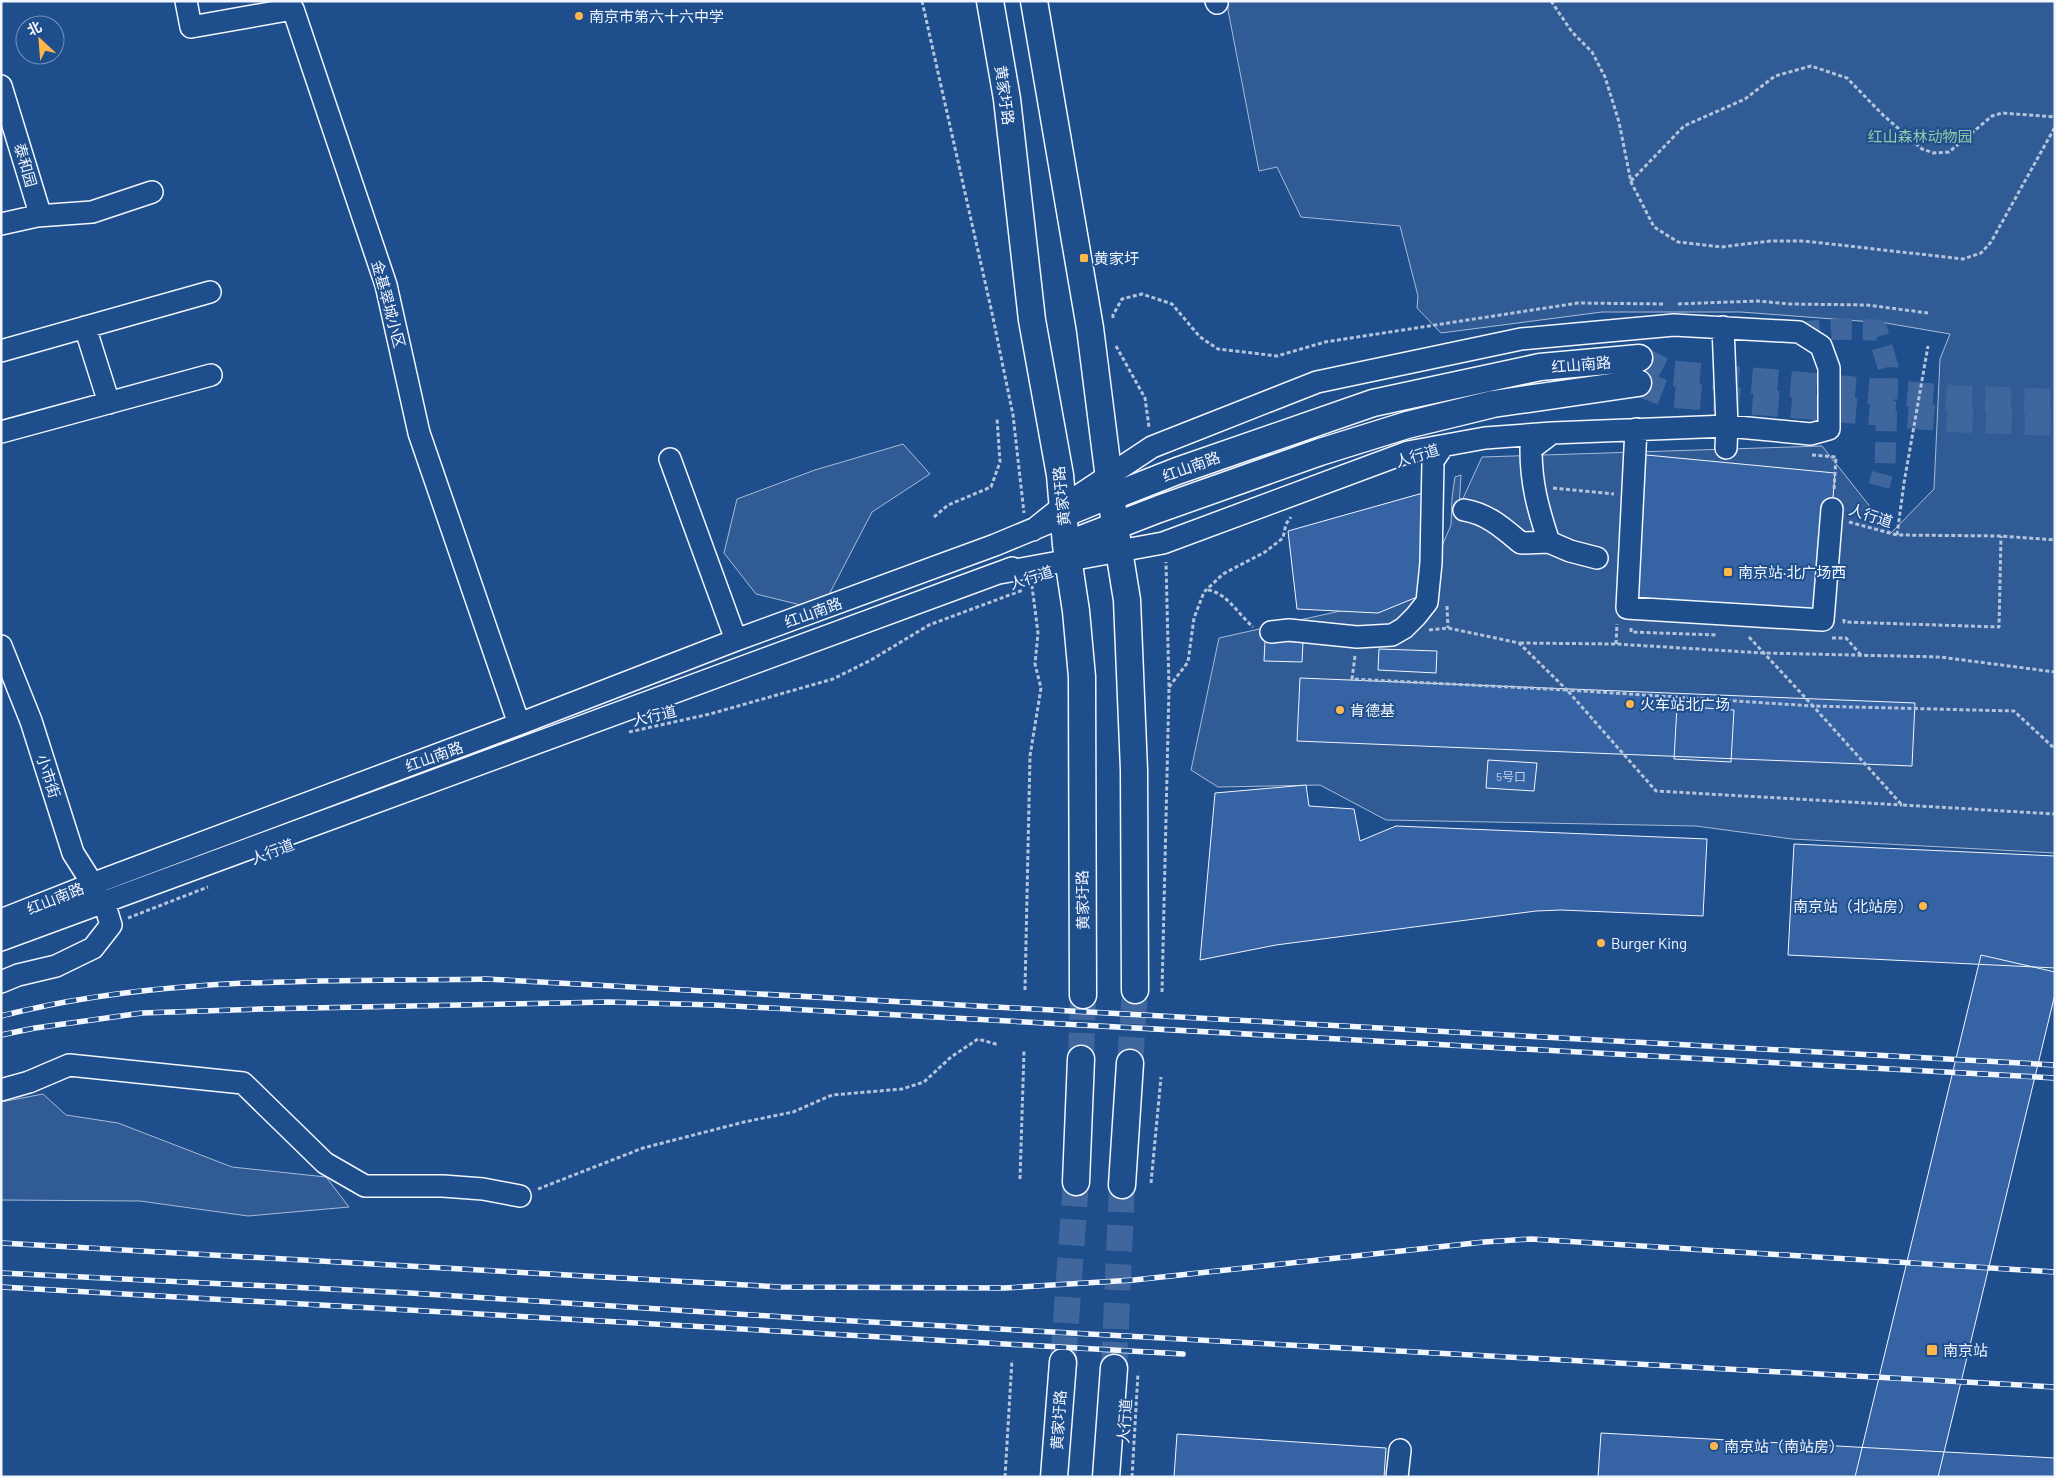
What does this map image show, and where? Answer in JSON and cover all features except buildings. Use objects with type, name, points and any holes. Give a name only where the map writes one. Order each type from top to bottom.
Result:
[{"type":"main road","name":"黄家圩路","points":[[990,1],[1007,99],[1032,320],[1058,459],[1082,677],[1083,995]]},
{"type":"main road","points":[[1034,1],[1090,328],[1117,538],[1127,600],[1134,770],[1136,990]]},
{"type":"main road","name":"红山南路","points":[[1068,553],[1117,538],[1320,452],[1407,425],[1639,371],[1540,368],[1373,402],[1177,471],[1110,486]]},
{"type":"main road","points":[[1076,1182],[1081,1059]]},
{"type":"main road","points":[[1122,1185],[1130,1063]]},
{"type":"main road","name":"黄家圩路","points":[[1054,1477],[1062,1362]]},
{"type":"main road","points":[[1106,1477],[1126,1368]]},
{"type":"street","name":"金基翠城小区","points":[[186,1],[191,27],[293,9],[386,285],[419,432],[519,724]]},
{"type":"street","name":"泰和园","points":[[1,86],[38,207],[37,216]]},
{"type":"street","points":[[1,224],[37,216],[92,212],[152,192]]},
{"type":"street","points":[[1,351],[210,292]]},
{"type":"street","points":[[1110,486],[1152,447],[1317,382],[1521,339],[1674,325],[1799,332],[1821,346],[1829,368],[1829,429],[1811,434],[1727,426],[1552,433],[1485,438],[1408,452],[1163,543],[1117,538]]},
{"type":"street","points":[[86,327],[109,403]]},
{"type":"street","points":[[1722,327],[1727,426],[1726,448]]},
{"type":"street","points":[[1,432],[211,376]]},
{"type":"street","points":[[1636,429],[1627,608],[1823,620],[1832,509]]},
{"type":"street","points":[[1549,542],[1537,507],[1531,475],[1531,449],[1552,433]]},
{"type":"street","points":[[1271,632],[1290,630],[1357,637],[1392,635],[1404,628],[1427,602],[1431,563],[1433,461],[1443,446]]},
{"type":"street","points":[[670,459],[736,640]]},
{"type":"street","name":"红山南路","points":[[1,920],[736,640],[1029,531],[1110,486]]},
{"type":"street","points":[[1464,510],[1479,513],[1496,522],[1521,543],[1549,542],[1570,551],[1597,558]]},
{"type":"street","name":"红山南路","points":[[1,940],[1000,573],[1068,553]]},
{"type":"street","points":[[1000,573],[1031,577],[1068,553]]},
{"type":"street","name":"小市街","points":[[1,646],[31,721],[73,853],[104,902],[110,925]]},
{"type":"street","points":[[1,982],[18,975],[56,966],[93,948],[110,925]]},
{"type":"street","points":[[1,1090],[29,1082],[69,1065],[243,1082],[325,1163],[365,1186],[443,1186],[483,1189],[520,1196]]},
{"type":"street","points":[[1397,1477],[1400,1450]]},
{"type":"path","points":[[922,1],[1014,415],[1029,531]]},
{"type":"path","points":[[1551,1],[1572,32],[1592,52],[1605,78],[1619,122],[1631,182],[1654,227],[1678,242],[1721,247],[1770,241],[1804,241],[1963,260],[1981,253],[1991,242],[2055,127]]},
{"type":"path","points":[[1631,182],[1684,126],[1745,99],[1775,76],[1811,66],[1847,78],[1883,115],[1922,149],[1934,153],[1949,152],[1992,116],[2002,113],[2055,117]]},
{"type":"path","points":[[1897,535],[1904,483],[1928,346]]},
{"type":"path","points":[[934,517],[948,505],[991,487],[1000,462],[996,418]]},
{"type":"path","name":"人行道","points":[[1803,454],[1836,457],[1832,509],[1845,521],[1897,535],[2001,536],[2055,540]]},
{"type":"path","points":[[1552,488],[1623,495]]},
{"type":"path","points":[[1169,688],[1188,662],[1194,618],[1204,592],[1222,574],[1251,560],[1283,538],[1286,524],[1292,514]]},
{"type":"path","points":[[1844,612],[1844,622],[1999,627],[2001,536]]},
{"type":"path","points":[[1026,990],[1030,756],[1041,688],[1035,664],[1038,633],[1031,577]]},
{"type":"path","name":"人行道","points":[[620,734],[710,714],[833,679],[871,660],[929,625],[1031,577]]},
{"type":"path","points":[[1208,590],[1214,591],[1236,609],[1262,635],[1271,632]]},
{"type":"path","points":[[1616,644],[1618,614]]},
{"type":"path","points":[[1404,628],[1421,631],[1448,628],[1519,643],[1616,644],[1763,653],[1940,657],[2055,672]]},
{"type":"path","points":[[1666,633],[1722,636]]},
{"type":"path","points":[[1741,636],[1750,637],[1902,805]]},
{"type":"path","points":[[1357,637],[1352,679],[1567,690],[1812,706],[2014,711],[2055,749]]},
{"type":"path","points":[[1519,643],[1567,690],[1656,791],[2055,814]]},
{"type":"path","points":[[110,925],[215,885]]},
{"type":"path","points":[[520,1196],[643,1148],[744,1122],[793,1112],[819,1102],[832,1094],[902,1089],[924,1082],[952,1057],[978,1039],[998,1045]]},
{"type":"path","points":[[1020,1179],[1024,1051]]},
{"type":"path","points":[[1151,1184],[1161,1077]]},
{"type":"path","points":[[1005,1477],[1012,1360]]},
{"type":"path","name":"人行道","points":[[1126,1368],[1132,1477]]},
{"type":"shaded area","points":[[1228,1],[2055,1],[2055,853],[1792,839],[1696,826],[1386,820],[1320,785],[1218,787],[1191,770],[1219,638],[1421,593],[1442,499],[1442,546],[1451,525],[1455,477],[1461,475],[1459,507],[1482,457],[1822,446],[1891,533],[1934,489],[1940,359],[1950,334],[1886,323],[1741,312],[1602,312],[1441,333],[1417,308],[1418,296],[1400,226],[1301,217],[1277,167],[1259,171],[1228,10]]},
{"type":"shaded area","points":[[903,444],[930,474],[872,512],[821,610],[756,594],[724,553],[737,499],[815,470]]},
{"type":"shaded area","points":[[43,1094],[66,1115],[118,1123],[232,1167],[326,1177],[349,1207],[248,1216],[140,1201],[1,1200],[1,1102]]},
{"type":"tunnel","points":[[1799,332],[1837,329],[1877,330],[1888,367],[1885,464],[1879,486]]},
{"type":"tunnel","points":[[1639,358],[1667,373],[1951,398],[2055,402]]},
{"type":"tunnel","points":[[1638,383],[1667,394],[1949,419],[2055,423]]},
{"type":"tunnel","points":[[1130,1063],[1135,990]]},
{"type":"tunnel","points":[[1081,1059],[1083,995]]},
{"type":"tunnel","points":[[1063,1362],[1076,1182]]},
{"type":"tunnel","points":[[1114,1368],[1122,1185]]},
{"type":"railway","points":[[1,1016],[121,993],[181,987],[303,981],[486,979],[2055,1065]]},
{"type":"railway","points":[[1,1035],[35,1028],[142,1013],[609,1002],[714,1005],[2055,1078]]},
{"type":"railway","points":[[1,1243],[780,1287],[1004,1288],[1134,1280],[1484,1242],[1531,1239],[2055,1272]]},
{"type":"railway","points":[[1,1273],[410,1293],[816,1319],[2055,1387]]},
{"type":"railway","points":[[1,1287],[1183,1354]]},
{"type":"place","name":"南京市第六十六中学","points":[[579,16]]},
{"type":"place","name":"黄家圩","points":[[1084,258]]},
{"type":"place","name":"南京站·北广场西","points":[[1728,572]]},
{"type":"place","name":"火车站北广场","points":[[1630,704]]},
{"type":"place","name":"肯德基","points":[[1340,710]]},
{"type":"place","name":"南京站（北站房）","points":[[1923,906]]},
{"type":"place","name":"Burger King","points":[[1601,943]]},
{"type":"place","name":"南京站","points":[[1932,1350]]},
{"type":"place","name":"南京站（南站房）","points":[[1714,1446]]},
{"type":"park label","name":"红山森林动物园","points":[[1920,136]]}]
